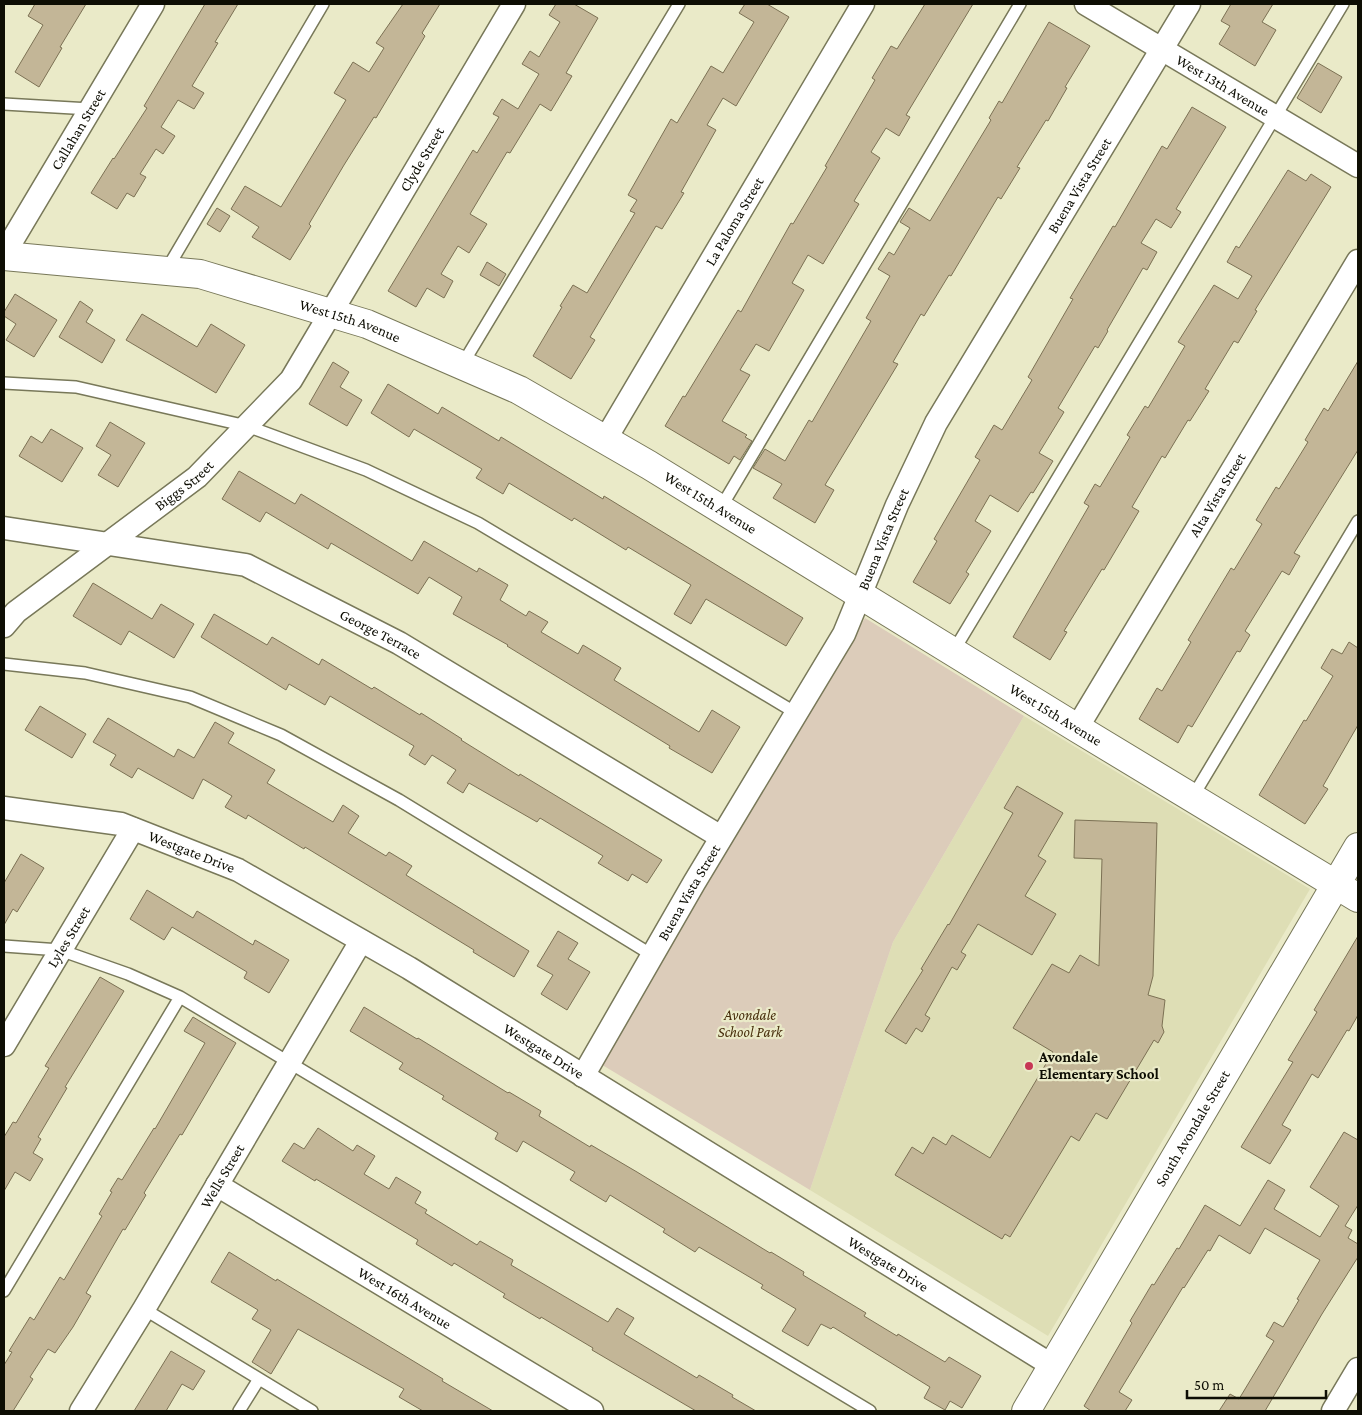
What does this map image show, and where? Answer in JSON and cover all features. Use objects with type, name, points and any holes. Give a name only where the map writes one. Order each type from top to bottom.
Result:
[{"type":"street","name":"Callahan Street","points":[[4,255],[153,4]]},
{"type":"street","name":"Clyde Street","points":[[330,314],[514,4]]},
{"type":"street","name":"La Paloma Street","points":[[606,440],[863,4]]},
{"type":"street","name":"West 13th Avenue","points":[[1086,4],[1358,166]]},
{"type":"street","name":"Buena Vista Street","points":[[583,1076],[721,837],[844,634],[896,506],[936,423],[1189,4]]},
{"type":"street","name":"West 15th Avenue","points":[[4,255],[200,274],[367,324],[519,390],[606,440],[1347,891]]},
{"type":"street","name":"Alta Vista Street","points":[[1077,728],[1358,261]]},
{"type":"street","name":"Biggs Street","points":[[4,626],[16,612],[197,477],[291,380],[330,314]]},
{"type":"street","name":"George Terrace","points":[[4,528],[246,565],[399,643],[721,837]]},
{"type":"street","name":"Westgate Drive","points":[[4,808],[121,824],[238,870],[362,941],[1053,1366]]},
{"type":"street","name":"Lyles Street","points":[[4,1044],[133,829]]},
{"type":"street","name":"South Avondale Street","points":[[1026,1411],[1347,891],[1358,847]]},
{"type":"street","name":"Wells Street","points":[[81,1411],[144,1309],[362,941]]},
{"type":"street","name":"West 16th Avenue","points":[[217,1185],[592,1411]]},
{"type":"street","points":[[1333,1411],[1358,1369]]},
{"type":"lane","points":[[166,271],[323,4]]},
{"type":"lane","points":[[462,365],[679,4]]},
{"type":"lane","points":[[720,509],[1020,4]]},
{"type":"lane","points":[[953,652],[1343,4]]},
{"type":"lane","points":[[4,104],[90,109]]},
{"type":"lane","points":[[4,383],[76,387],[246,426],[366,470],[478,523],[796,713]]},
{"type":"lane","points":[[1192,798],[1358,521]]},
{"type":"lane","points":[[4,664],[85,673],[190,697],[281,736],[399,800],[652,955]]},
{"type":"lane","points":[[4,946],[60,950],[128,974],[180,997],[870,1411]]},
{"type":"lane","points":[[4,1291],[180,997]]},
{"type":"lane","points":[[144,1309],[312,1411]]},
{"type":"lane","points":[[239,1411],[259,1379]]},
{"type":"shaded area","name":"Avondale Elementary School","points":[[1024,716],[1310,889],[1048,1336],[810,1190],[893,942]]},
{"type":"green space","name":"Avondale School Park","points":[[865,618],[1024,716],[893,942],[810,1190],[599,1063]]},
{"type":"building","points":[[35,4],[86,4],[39,87],[15,72],[43,25],[28,16]]},
{"type":"building","points":[[205,4],[238,4],[215,42],[218,43],[192,86],[204,93],[194,109],[178,100],[161,127],[175,136],[163,154],[156,149],[140,174],[146,177],[134,197],[127,193],[117,209],[91,193],[147,108],[144,106]]},
{"type":"building","points":[[403,4],[440,4],[422,33],[425,36],[376,118],[374,117],[344,165],[290,260],[252,237],[259,227],[231,209],[245,186],[281,207],[346,100],[334,93],[353,62],[369,72],[384,48],[376,43]]},
{"type":"building","points":[[556,4],[574,4],[598,18],[566,73],[572,76],[551,111],[540,104],[510,153],[507,152],[470,214],[487,224],[469,253],[458,246],[441,274],[453,281],[444,298],[427,288],[416,307],[388,291],[473,150],[477,153],[499,117],[493,114],[502,99],[518,109],[539,74],[522,64],[530,51],[539,57],[560,22],[549,15]]},
{"type":"building","points":[[745,4],[767,4],[789,17],[736,106],[723,98],[707,125],[716,130],[681,192],[684,193],[662,229],[656,226],[590,337],[595,340],[571,379],[533,356],[573,285],[587,293],[635,213],[630,211],[637,200],[628,195],[671,119],[677,123],[711,66],[723,73],[754,22],[739,13]]},
{"type":"building","points":[[925,4],[973,4],[906,115],[910,117],[899,136],[886,128],[871,152],[880,158],[854,201],[859,204],[823,264],[808,255],[792,283],[804,290],[769,351],[756,344],[740,370],[750,375],[722,421],[747,435],[745,437],[752,441],[740,460],[734,456],[729,464],[665,426],[738,310],[741,312],[791,223],[793,224],[827,167],[825,166],[875,80],[872,78],[891,46],[897,49]]},
{"type":"building","points":[[1231,4],[1273,4],[1262,22],[1276,30],[1255,66],[1219,44],[1230,26],[1221,21]]},
{"type":"building","points":[[1049,22],[1090,46],[1065,87],[1067,88],[1048,121],[1046,120],[1017,167],[1020,168],[1001,199],[998,197],[951,276],[949,275],[924,316],[921,314],[893,362],[898,364],[825,485],[834,490],[815,523],[773,498],[782,484],[753,468],[765,449],[785,461],[809,420],[812,422],[871,321],[866,318],[890,276],[878,269],[889,252],[894,255],[910,228],[900,222],[909,208],[930,221],[991,120],[989,118],[999,101],[1002,103]]},
{"type":"building","points":[[1318,63],[1342,77],[1321,113],[1297,98]]},
{"type":"building","points":[[1192,107],[1226,127],[1176,209],[1181,212],[1171,228],[1156,219],[1141,243],[1157,252],[1147,270],[1143,268],[1098,348],[1095,346],[1058,408],[1064,412],[1039,453],[1053,461],[1033,493],[1031,492],[1018,512],[990,495],[975,521],[991,531],[966,572],[969,574],[950,604],[913,582],[937,541],[934,539],[980,460],[975,457],[994,425],[1002,430],[1032,380],[1028,377],[1073,299],[1070,298],[1113,226],[1115,227],[1162,146],[1167,149]]},
{"type":"building","points":[[1288,170],[1306,181],[1311,174],[1331,187],[1255,310],[1257,311],[1238,343],[1234,341],[1205,389],[1209,391],[1190,421],[1188,420],[1165,458],[1162,456],[1132,507],[1139,511],[1104,570],[1102,569],[1064,631],[1067,632],[1050,660],[1013,637],[1089,506],[1084,503],[1095,484],[1100,487],[1130,437],[1127,435],[1145,406],[1148,408],[1185,346],[1178,342],[1214,285],[1238,299],[1252,276],[1227,262],[1236,246],[1239,248]]},
{"type":"building","points":[[217,208],[230,216],[220,232],[207,224]]},
{"type":"building","points":[[487,262],[506,274],[499,286],[480,275]]},
{"type":"building","points":[[15,294],[57,320],[34,357],[6,340],[16,324],[4,316],[4,312]]},
{"type":"building","points":[[80,301],[93,310],[86,322],[115,340],[102,363],[59,337]]},
{"type":"building","points":[[142,314],[197,347],[211,324],[245,345],[216,393],[126,340]]},
{"type":"building","points":[[1358,361],[1358,450],[1294,553],[1300,556],[1289,575],[1282,571],[1245,631],[1250,635],[1240,652],[1237,651],[1192,727],[1188,725],[1178,743],[1139,719],[1157,688],[1162,691],[1191,642],[1188,640],[1213,598],[1231,568],[1234,570],[1262,524],[1256,520],[1276,487],[1279,489],[1308,442],[1305,440],[1324,408],[1328,411]]},
{"type":"building","points":[[333,362],[349,372],[340,387],[362,400],[347,426],[309,404]]},
{"type":"building","points":[[388,384],[438,414],[442,407],[499,441],[501,437],[603,499],[604,496],[803,618],[786,646],[706,599],[691,624],[674,614],[691,585],[628,547],[626,550],[574,518],[572,521],[509,483],[503,494],[476,478],[482,469],[414,429],[409,437],[371,413]]},
{"type":"building","points":[[110,422],[145,443],[118,487],[98,475],[111,455],[96,446]]},
{"type":"building","points":[[51,429],[83,448],[62,482],[19,456],[31,436],[42,443]]},
{"type":"building","points":[[239,471],[295,504],[301,494],[412,561],[424,541],[477,572],[479,568],[508,585],[500,600],[526,616],[529,611],[548,622],[541,632],[578,654],[583,645],[621,668],[614,680],[699,732],[712,710],[740,727],[712,773],[669,748],[670,746],[508,645],[453,614],[462,597],[429,577],[418,594],[331,543],[328,549],[266,512],[260,522],[222,499]]},
{"type":"building","points":[[93,583],[152,619],[161,604],[194,624],[174,658],[129,631],[121,645],[73,616]]},
{"type":"building","points":[[214,614],[267,645],[272,637],[319,665],[322,659],[372,689],[374,687],[420,715],[421,713],[519,776],[520,774],[662,860],[647,883],[632,874],[628,881],[598,863],[603,856],[540,818],[537,822],[469,783],[463,793],[447,783],[456,770],[432,755],[425,765],[409,755],[414,746],[330,696],[325,705],[289,684],[286,690],[201,637]]},
{"type":"building","points":[[1349,642],[1358,648],[1358,725],[1323,786],[1328,789],[1305,824],[1259,795],[1333,676],[1321,668],[1332,649],[1342,654]]},
{"type":"building","points":[[40,706],[86,734],[72,758],[25,730]]},
{"type":"building","points":[[108,718],[174,757],[178,749],[194,758],[215,722],[234,733],[228,743],[275,770],[267,783],[333,822],[343,805],[359,816],[348,833],[386,856],[389,852],[412,866],[406,875],[529,951],[514,977],[473,952],[474,950],[305,847],[304,849],[248,815],[246,819],[225,807],[232,796],[203,779],[193,799],[138,768],[132,778],[110,765],[116,755],[93,742]]},
{"type":"building","points":[[1017,786],[1063,813],[1038,856],[1046,861],[1025,896],[1056,914],[1032,955],[978,924],[961,952],[966,955],[957,970],[952,967],[925,1015],[930,1018],[922,1032],[916,1028],[906,1044],[885,1031],[923,970],[921,969],[949,925],[1013,813],[1004,808]]},
{"type":"building","points":[[1075,820],[1157,823],[1153,976],[1148,995],[1165,1000],[1162,1026],[1164,1032],[1158,1043],[1154,1040],[1107,1119],[1096,1113],[1079,1141],[1071,1136],[1010,1237],[1005,1234],[1002,1239],[895,1175],[912,1147],[923,1154],[933,1137],[946,1145],[952,1135],[990,1158],[1053,1052],[1013,1028],[1052,964],[1069,973],[1080,955],[1099,966],[1102,859],[1074,858]]},
{"type":"building","points":[[21,854],[44,868],[17,912],[13,909],[4,925],[4,883]]},
{"type":"building","points":[[147,890],[193,918],[197,911],[253,945],[255,940],[289,960],[269,993],[244,978],[247,972],[172,927],[164,940],[130,919]]},
{"type":"building","points":[[558,931],[578,943],[568,959],[590,972],[567,1010],[541,994],[553,975],[537,966]]},
{"type":"building","points":[[1358,936],[1358,1015],[1318,1078],[1312,1074],[1282,1125],[1291,1130],[1270,1164],[1241,1147],[1293,1062],[1288,1060],[1317,1012],[1314,1010]]},
{"type":"building","points":[[100,977],[124,991],[65,1087],[67,1088],[38,1137],[41,1139],[33,1153],[43,1159],[30,1181],[15,1172],[4,1191],[4,1137],[13,1122],[16,1123],[49,1068],[45,1066]]},
{"type":"building","points":[[364,1007],[541,1111],[539,1116],[590,1147],[591,1145],[804,1272],[803,1275],[866,1313],[864,1316],[897,1336],[898,1334],[945,1362],[949,1357],[981,1376],[962,1408],[950,1401],[945,1410],[924,1398],[930,1387],[833,1327],[831,1329],[821,1324],[808,1346],[782,1331],[796,1309],[761,1288],[763,1285],[699,1247],[695,1252],[663,1232],[665,1229],[610,1195],[606,1202],[570,1180],[575,1172],[523,1141],[517,1152],[495,1139],[498,1133],[442,1099],[444,1096],[399,1069],[403,1063],[350,1031]]},
{"type":"building","points":[[193,1017],[236,1043],[182,1135],[180,1134],[144,1193],[146,1195],[125,1230],[123,1229],[86,1293],[91,1296],[73,1327],[55,1353],[48,1349],[30,1377],[33,1379],[13,1411],[4,1411],[4,1365],[12,1352],[9,1351],[30,1317],[34,1320],[60,1277],[64,1280],[102,1216],[99,1214],[112,1192],[110,1191],[118,1178],[122,1180],[155,1129],[205,1043],[184,1031]]},
{"type":"building","points":[[318,1128],[353,1151],[357,1145],[375,1156],[364,1174],[389,1189],[396,1177],[421,1192],[415,1203],[427,1210],[425,1213],[477,1245],[480,1241],[513,1260],[511,1265],[608,1322],[617,1308],[634,1318],[624,1334],[697,1378],[699,1375],[756,1411],[696,1411],[592,1350],[593,1348],[541,1317],[540,1319],[503,1297],[505,1294],[454,1263],[452,1266],[416,1244],[418,1240],[316,1179],[315,1181],[282,1161],[294,1143],[304,1149]]},
{"type":"building","points":[[1344,1132],[1358,1140],[1358,1205],[1345,1226],[1352,1230],[1348,1238],[1358,1244],[1358,1257],[1265,1411],[1219,1411],[1230,1394],[1239,1399],[1274,1341],[1266,1336],[1274,1322],[1283,1327],[1320,1260],[1265,1228],[1250,1254],[1219,1235],[1210,1251],[1208,1250],[1183,1287],[1119,1392],[1132,1400],[1125,1411],[1091,1411],[1084,1406],[1132,1323],[1130,1321],[1152,1284],[1154,1285],[1177,1248],[1179,1249],[1205,1205],[1240,1226],[1268,1180],[1285,1190],[1274,1209],[1320,1237],[1339,1206],[1310,1187]]},
{"type":"building","points":[[229,1252],[400,1353],[443,1379],[442,1381],[493,1411],[423,1411],[399,1397],[404,1389],[298,1329],[271,1374],[252,1362],[271,1330],[252,1319],[258,1310],[211,1282]]},
{"type":"building","points":[[171,1351],[205,1371],[193,1390],[182,1384],[166,1411],[134,1411]]},
{"type":"place","name":"Avondale Elementary School","points":[[1029,1066]]}]
